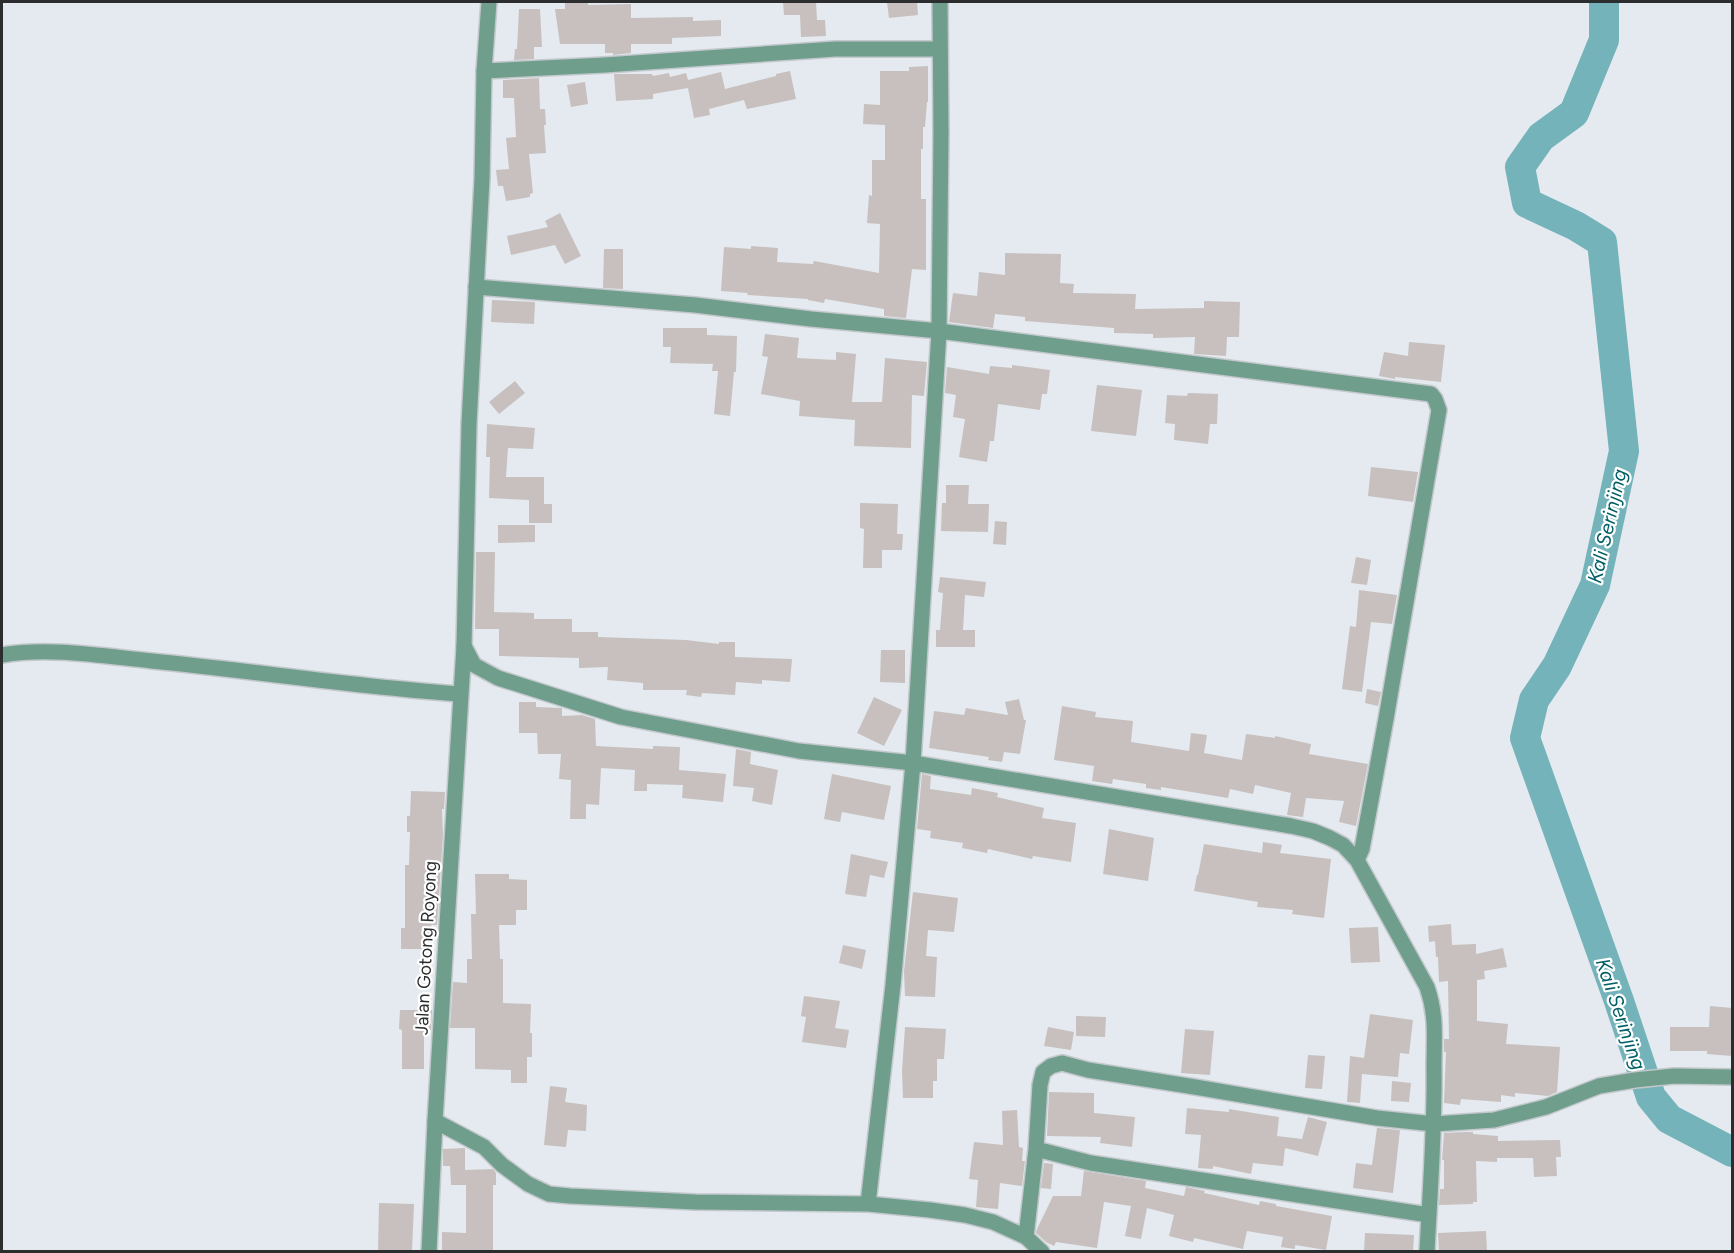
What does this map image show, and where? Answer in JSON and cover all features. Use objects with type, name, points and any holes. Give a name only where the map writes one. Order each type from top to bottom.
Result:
[{"type":"street","name":"Jalan Gotong Royong","points":[[429,1251],[464,646],[469,436],[482,179],[484,71],[489,2]]},
{"type":"street","points":[[868,1204],[894,974],[913,763],[939,332],[940,2]]},
{"type":"street","points":[[484,71],[835,49],[940,49]]},
{"type":"street","points":[[476,287],[695,305],[939,332],[1431,394],[1439,410],[1362,849],[1357,860]]},
{"type":"street","points":[[464,646],[474,665],[498,678],[621,717],[799,751],[913,763],[1313,831],[1343,846],[1357,860],[1432,1002],[1435,1018],[1434,1124],[1427,1251]]},
{"type":"street","points":[[2,655],[26,651],[69,653],[176,663],[393,689],[460,694]]},
{"type":"street","points":[[1026,1237],[1036,1149],[1040,1084],[1043,1072],[1051,1066],[1062,1063],[1088,1070],[1377,1118],[1434,1124],[1494,1120],[1546,1107],[1599,1086],[1635,1080],[1674,1076],[1732,1077]]},
{"type":"street","points":[[435,1121],[484,1148],[501,1165],[528,1184],[549,1194],[695,1202],[868,1204],[965,1215],[993,1222],[1026,1237],[1042,1251]]},
{"type":"street","points":[[1036,1149],[1092,1163],[1429,1215]]},
{"type":"building","points":[[565,2],[588,2],[588,5],[631,4],[631,18],[693,17],[693,21],[721,20],[721,36],[672,38],[672,44],[631,44],[631,53],[613,55],[613,53],[605,53],[605,44],[560,44],[555,9],[565,9]]},
{"type":"building","points":[[783,2],[816,2],[817,20],[825,20],[826,36],[801,37],[800,15],[784,15]]},
{"type":"building","points":[[887,2],[917,2],[918,15],[889,18]]},
{"type":"building","points":[[519,9],[540,9],[542,47],[534,47],[534,59],[514,60],[515,49],[517,49]]},
{"type":"building","points":[[928,66],[928,102],[925,127],[923,127],[923,149],[921,149],[921,199],[926,199],[926,270],[912,269],[906,318],[884,316],[884,309],[825,299],[824,303],[808,299],[721,291],[724,247],[778,248],[777,262],[813,264],[814,261],[879,273],[880,224],[867,223],[869,195],[872,196],[872,160],[885,160],[885,125],[863,124],[864,104],[880,105],[880,71],[909,71],[909,67]]},
{"type":"building","points":[[790,71],[796,99],[747,109],[744,100],[709,109],[710,115],[694,118],[688,88],[653,94],[653,99],[616,101],[614,74],[652,74],[653,76],[669,73],[670,77],[686,73],[688,80],[721,72],[725,89]]},
{"type":"building","points":[[539,78],[540,109],[545,109],[546,153],[529,154],[533,193],[530,197],[506,201],[503,186],[498,186],[496,170],[509,169],[506,138],[516,137],[514,98],[503,98],[503,80]]},
{"type":"building","points":[[585,82],[588,104],[571,107],[567,85]]},
{"type":"building","points":[[560,213],[581,256],[565,264],[555,245],[511,255],[507,236],[548,227],[545,221]]},
{"type":"building","points":[[604,249],[623,249],[623,289],[603,288]]},
{"type":"building","points":[[1005,253],[1061,254],[1060,283],[1074,284],[1073,293],[1136,294],[1135,309],[1204,308],[1204,301],[1240,302],[1239,337],[1227,337],[1226,356],[1194,354],[1195,337],[1153,338],[1153,334],[1114,333],[1114,328],[1025,321],[1025,317],[995,314],[993,328],[949,322],[953,293],[977,296],[979,272],[1005,275]]},
{"type":"building","points":[[492,300],[535,302],[534,324],[491,322]]},
{"type":"building","points":[[663,328],[707,328],[707,335],[737,336],[736,372],[734,372],[730,416],[714,414],[718,371],[712,371],[713,364],[670,363],[671,347],[663,347]]},
{"type":"building","points":[[765,334],[799,338],[797,358],[836,360],[836,352],[856,354],[852,402],[882,402],[885,358],[927,362],[924,396],[912,395],[911,448],[854,446],[855,420],[799,416],[800,401],[761,394],[768,357],[762,356]]},
{"type":"building","points":[[1409,342],[1445,345],[1441,382],[1379,376],[1384,352],[1408,356]]},
{"type":"building","points":[[1012,365],[1050,370],[1047,394],[1042,394],[1040,410],[998,404],[994,441],[990,441],[987,462],[959,457],[965,419],[953,417],[956,395],[945,393],[947,367],[989,374],[990,366],[1012,368]]},
{"type":"building","points":[[515,381],[525,393],[499,414],[489,402]]},
{"type":"building","points":[[1097,385],[1142,390],[1136,436],[1091,431]]},
{"type":"building","points":[[1188,393],[1218,394],[1217,424],[1210,424],[1208,444],[1174,440],[1175,424],[1165,423],[1167,395],[1187,396]]},
{"type":"building","points":[[487,424],[535,428],[533,449],[508,448],[506,477],[544,477],[544,504],[552,504],[552,523],[529,523],[529,500],[489,498],[490,457],[486,457]]},
{"type":"building","points":[[1371,467],[1418,472],[1413,502],[1368,496]]},
{"type":"building","points":[[946,485],[969,485],[968,504],[989,504],[988,532],[941,531],[942,503],[946,503]]},
{"type":"building","points":[[860,503],[898,504],[897,534],[903,534],[902,550],[882,550],[882,568],[863,568],[864,529],[860,528]]},
{"type":"building","points":[[995,521],[1007,522],[1006,545],[993,544]]},
{"type":"building","points":[[498,525],[535,525],[535,542],[498,543]]},
{"type":"building","points":[[476,552],[495,552],[494,612],[534,613],[534,619],[572,619],[572,632],[598,632],[598,637],[686,640],[719,644],[719,642],[735,642],[735,657],[792,659],[790,682],[762,680],[762,684],[736,682],[735,695],[702,693],[701,697],[686,695],[687,690],[643,690],[643,683],[607,680],[608,667],[579,668],[579,658],[499,656],[499,629],[475,629]]},
{"type":"building","points":[[1356,557],[1371,560],[1367,585],[1351,583]]},
{"type":"building","points":[[940,577],[986,582],[984,597],[965,595],[963,630],[975,630],[975,647],[936,647],[936,630],[940,630],[943,593],[938,592]]},
{"type":"building","points":[[1359,590],[1397,595],[1392,624],[1371,622],[1362,692],[1342,689],[1350,626],[1356,627]]},
{"type":"building","points":[[881,650],[905,650],[905,683],[880,682]]},
{"type":"building","points":[[1367,689],[1381,692],[1378,706],[1365,703]]},
{"type":"building","points":[[874,697],[902,710],[884,746],[857,733]]},
{"type":"building","points":[[1019,699],[1024,720],[1026,720],[1020,754],[1004,752],[1002,762],[988,760],[989,757],[929,748],[934,711],[964,715],[966,708],[1008,715],[1005,702]]},
{"type":"building","points":[[519,702],[536,702],[536,707],[562,708],[562,716],[582,715],[595,719],[596,746],[653,749],[653,746],[680,747],[679,770],[726,774],[723,802],[682,798],[683,785],[647,784],[647,791],[634,791],[635,770],[601,768],[599,805],[586,804],[586,819],[570,819],[571,780],[559,779],[561,754],[538,754],[537,733],[519,733]]},
{"type":"building","points":[[1062,706],[1096,712],[1095,717],[1133,721],[1131,742],[1189,751],[1191,733],[1207,735],[1204,753],[1242,760],[1246,734],[1275,738],[1275,736],[1311,744],[1309,754],[1368,764],[1356,826],[1339,822],[1344,801],[1306,798],[1303,817],[1287,815],[1291,793],[1255,785],[1253,794],[1230,789],[1228,798],[1161,787],[1161,790],[1146,788],[1146,784],[1113,779],[1112,784],[1092,781],[1094,766],[1054,760]]},
{"type":"building","points":[[736,749],[751,752],[750,764],[778,770],[772,805],[752,801],[754,788],[733,786]]},
{"type":"building","points":[[832,774],[891,786],[884,820],[842,812],[840,822],[824,819]]},
{"type":"building","points":[[922,774],[931,776],[930,789],[971,795],[972,788],[998,793],[997,797],[1044,808],[1042,818],[1076,823],[1071,862],[1033,856],[1032,859],[988,849],[987,853],[962,848],[963,843],[930,838],[931,831],[917,829]]},
{"type":"building","points":[[411,791],[445,792],[444,809],[442,809],[443,835],[437,925],[431,925],[431,949],[401,949],[401,928],[405,928],[405,865],[409,865],[410,832],[407,832],[407,816],[410,816]]},
{"type":"building","points":[[1109,829],[1154,838],[1148,881],[1103,874]]},
{"type":"building","points":[[1263,842],[1282,845],[1280,853],[1331,859],[1324,918],[1292,914],[1293,910],[1257,907],[1258,902],[1194,891],[1204,844],[1262,853]]},
{"type":"building","points":[[851,854],[888,862],[884,878],[870,875],[866,897],[845,894]]},
{"type":"building","points":[[475,874],[509,874],[509,879],[527,880],[527,910],[516,910],[516,925],[499,925],[500,959],[503,959],[503,1003],[531,1004],[532,1057],[527,1057],[527,1083],[511,1083],[511,1070],[475,1069],[475,1028],[450,1028],[453,982],[467,983],[467,959],[472,959],[471,914],[476,914]]},
{"type":"building","points":[[913,892],[958,898],[954,932],[928,930],[926,956],[937,957],[935,997],[905,996],[904,971]]},
{"type":"building","points":[[1451,924],[1452,945],[1476,944],[1476,954],[1503,948],[1507,967],[1484,971],[1485,979],[1477,980],[1477,1021],[1508,1024],[1506,1044],[1560,1047],[1557,1092],[1548,1096],[1515,1093],[1515,1097],[1501,1095],[1501,1102],[1461,1099],[1460,1105],[1444,1103],[1446,1052],[1444,1052],[1444,1039],[1449,1039],[1448,981],[1439,982],[1435,941],[1429,942],[1428,926]]},
{"type":"building","points":[[1378,927],[1380,962],[1351,963],[1349,928]]},
{"type":"building","points":[[843,945],[866,950],[862,969],[839,963]]},
{"type":"building","points":[[804,996],[840,1001],[835,1028],[849,1030],[846,1048],[802,1042],[806,1017],[801,1016]]},
{"type":"building","points":[[1710,1006],[1732,1008],[1732,1056],[1707,1054],[1707,1051],[1670,1051],[1670,1027],[1709,1027]]},
{"type":"building","points":[[400,1010],[432,1010],[431,1030],[424,1030],[424,1069],[402,1069]]},
{"type":"building","points":[[1370,1014],[1413,1020],[1409,1054],[1400,1053],[1398,1077],[1362,1074],[1360,1103],[1347,1102],[1350,1056],[1364,1058]]},
{"type":"building","points":[[1076,1016],[1106,1017],[1105,1037],[1076,1036]]},
{"type":"building","points":[[905,1027],[946,1029],[944,1059],[937,1059],[937,1081],[933,1081],[933,1098],[903,1098]]},
{"type":"building","points":[[1048,1027],[1074,1032],[1071,1050],[1044,1046]]},
{"type":"building","points":[[1185,1029],[1214,1031],[1210,1075],[1181,1073]]},
{"type":"building","points":[[1308,1055],[1325,1056],[1322,1089],[1305,1088]]},
{"type":"building","points":[[1392,1081],[1411,1083],[1409,1102],[1391,1101]]},
{"type":"building","points":[[550,1086],[567,1088],[565,1102],[587,1105],[586,1131],[568,1130],[566,1147],[544,1145]]},
{"type":"building","points":[[1049,1092],[1094,1093],[1094,1113],[1135,1117],[1132,1147],[1100,1143],[1101,1137],[1047,1136]]},
{"type":"building","points":[[1187,1108],[1229,1112],[1229,1109],[1279,1117],[1277,1136],[1302,1139],[1308,1117],[1327,1122],[1318,1156],[1285,1148],[1283,1166],[1253,1163],[1251,1174],[1213,1166],[1213,1169],[1198,1168],[1201,1135],[1185,1134]]},
{"type":"building","points":[[1017,1110],[1019,1147],[1023,1148],[1022,1161],[1025,1161],[1022,1186],[1000,1183],[998,1209],[976,1207],[978,1180],[969,1179],[974,1142],[1003,1145],[1002,1111]]},
{"type":"building","points":[[1377,1128],[1400,1130],[1393,1193],[1353,1188],[1356,1163],[1372,1165]]},
{"type":"building","points":[[1473,1132],[1473,1134],[1498,1136],[1498,1141],[1560,1140],[1561,1157],[1556,1157],[1557,1176],[1534,1177],[1533,1158],[1497,1158],[1497,1162],[1476,1161],[1477,1202],[1439,1205],[1440,1189],[1444,1189],[1444,1160],[1442,1160],[1444,1133]]},
{"type":"building","points":[[465,1148],[465,1170],[493,1169],[496,1173],[496,1185],[493,1185],[493,1251],[442,1251],[442,1232],[466,1233],[466,1185],[451,1185],[450,1166],[443,1166],[443,1149]]},
{"type":"building","points":[[1044,1163],[1053,1164],[1051,1189],[1041,1188]]},
{"type":"building","points":[[1084,1171],[1146,1181],[1145,1188],[1184,1196],[1186,1187],[1259,1205],[1260,1201],[1332,1216],[1326,1250],[1295,1245],[1295,1249],[1281,1247],[1283,1237],[1247,1231],[1243,1249],[1194,1238],[1193,1242],[1169,1236],[1174,1215],[1147,1208],[1141,1239],[1125,1236],[1131,1206],[1104,1202],[1097,1248],[1056,1242],[1054,1246],[1036,1233],[1037,1229],[1053,1196],[1081,1196]]},
{"type":"building","points":[[379,1203],[414,1204],[412,1251],[378,1251]]},
{"type":"building","points":[[1486,1231],[1487,1251],[1439,1251],[1438,1233]]},
{"type":"building","points":[[1365,1233],[1414,1235],[1413,1251],[1364,1251]]},
{"type":"waterway","name":"Kali Serinjing","points":[[1604,2],[1604,40],[1574,113],[1541,137],[1520,167],[1527,203],[1576,226],[1602,242],[1624,451],[1595,585],[1557,666],[1534,700],[1525,738],[1651,1097],[1669,1119],[1732,1152]]}]
